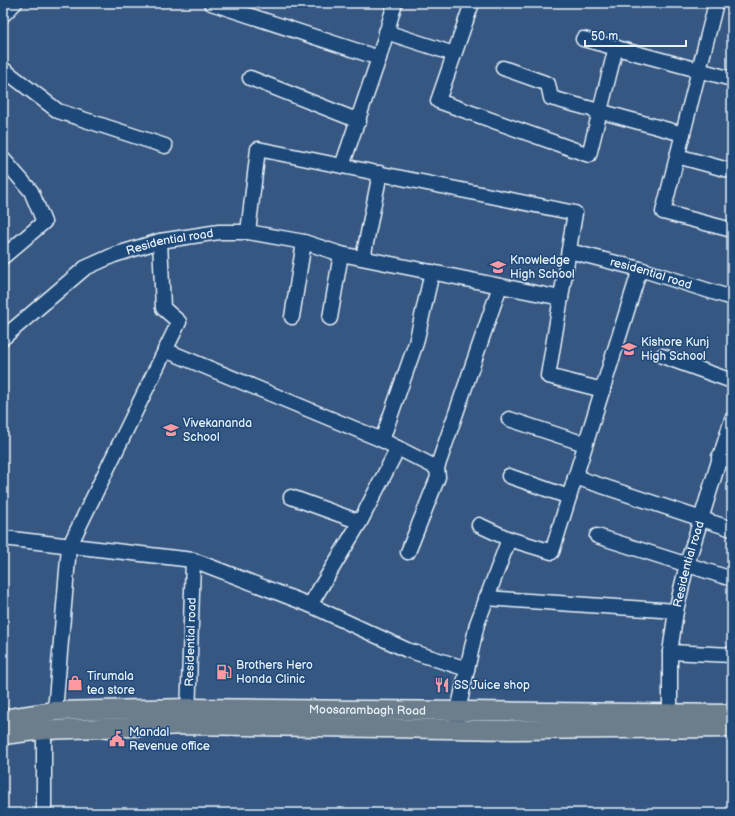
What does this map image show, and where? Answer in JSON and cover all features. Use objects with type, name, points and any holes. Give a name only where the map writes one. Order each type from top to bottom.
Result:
[{"type":"main road","name":"Moosarambagh Road","points":[[3,719],[48,718],[189,708],[457,720],[732,728]]},
{"type":"main road","name":"Moosarambagh Road","points":[[3,735],[48,718],[188,725],[732,714]]},
{"type":"street","points":[[3,16],[15,3]]},
{"type":"street","points":[[211,3],[379,58]]},
{"type":"street","points":[[342,166],[359,121],[395,3]]},
{"type":"street","points":[[472,3],[438,101],[589,155],[601,112],[616,47]]},
{"type":"street","points":[[716,3],[700,71],[663,212],[732,230]]},
{"type":"street","points":[[386,32],[454,54]]},
{"type":"street","points":[[583,39],[732,79]]},
{"type":"street","points":[[503,68],[548,84],[551,98],[683,134]]},
{"type":"street","points":[[3,69],[58,111],[165,146]]},
{"type":"street","points":[[250,78],[359,121]]},
{"type":"street","points":[[248,232],[258,149],[575,213],[548,376],[603,390]]},
{"type":"street","points":[[678,156],[732,171]]},
{"type":"street","points":[[3,159],[31,190],[44,222],[3,257]]},
{"type":"street","points":[[363,258],[380,173]]},
{"type":"street","name":"Residential road","points":[[3,338],[85,268],[114,255],[160,241],[219,232],[248,232],[304,242],[341,254],[561,298]]},
{"type":"street","points":[[44,813],[48,718],[69,546],[179,322],[163,308],[160,241]]},
{"type":"street","points":[[292,317],[304,242]]},
{"type":"street","name":"residential road","points":[[569,251],[640,270],[732,298]]},
{"type":"street","points":[[330,318],[341,254]]},
{"type":"street","points":[[478,525],[509,539],[552,552],[640,270]]},
{"type":"street","points":[[382,440],[416,344],[432,272]]},
{"type":"street","points":[[408,552],[438,477],[437,468],[500,286]]},
{"type":"street","points":[[165,350],[382,440],[437,468]]},
{"type":"street","points":[[662,356],[732,381]]},
{"type":"street","points":[[509,419],[585,444]]},
{"type":"street","name":"Residential road","points":[[670,715],[670,652],[676,611],[687,564],[700,520],[726,459],[732,419]]},
{"type":"street","points":[[310,605],[360,522],[398,448]]},
{"type":"street","points":[[509,476],[570,497]]},
{"type":"street","points":[[575,477],[700,520],[732,529]]},
{"type":"street","points":[[291,497],[360,522]]},
{"type":"street","points":[[597,536],[732,578]]},
{"type":"street","points":[[3,538],[194,560],[310,605],[407,650],[467,669]]},
{"type":"street","points":[[457,720],[477,624],[509,539]]},
{"type":"street","name":"Residential road","points":[[188,725],[194,560]]},
{"type":"street","points":[[486,598],[676,611]]},
{"type":"street","points":[[670,652],[732,656]]},
{"type":"place","name":"Knowledge High School","points":[[498,267]]},
{"type":"place","name":"Kishore Kunj High School","points":[[629,349]]},
{"type":"place","name":"Vivekananda School","points":[[171,430]]},
{"type":"place","name":"Brothers Hero Honda Clinic","points":[[224,672]]},
{"type":"place","name":"Tirumala tea store","points":[[75,683]]},
{"type":"place","name":"SS Juice shop","points":[[442,685]]},
{"type":"place","name":"Mandal Revenue office","points":[[117,739]]}]
